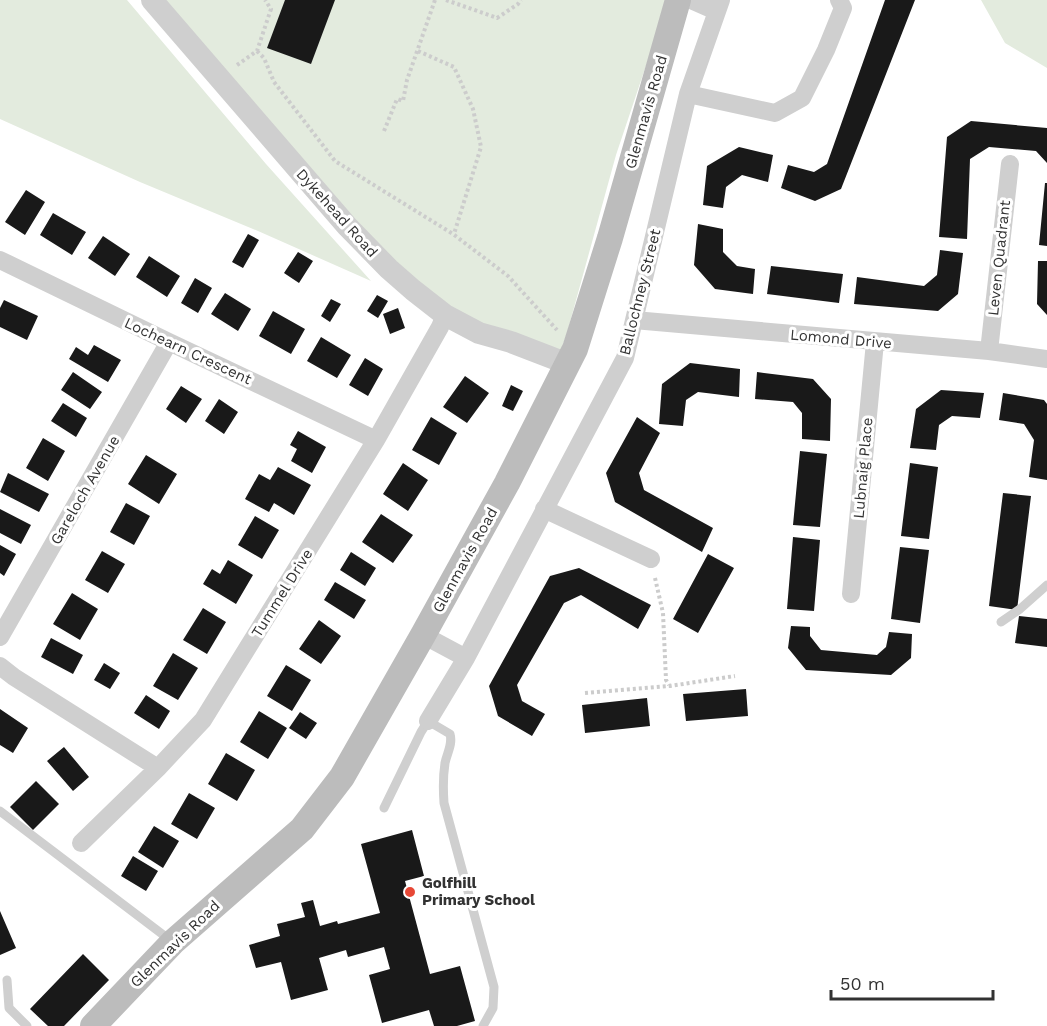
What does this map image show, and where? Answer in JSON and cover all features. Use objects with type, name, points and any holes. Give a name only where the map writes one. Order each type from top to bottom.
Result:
[{"type":"main road","name":"Glenmavis Road","points":[[93,1026],[173,942],[302,829],[342,777],[423,635],[507,483],[572,357],[610,238],[678,0]]},
{"type":"street","name":"Dykehead Road","points":[[152,0],[347,226],[413,290],[445,315],[479,333],[572,357]]},
{"type":"street","name":"Ballochney Street","points":[[428,721],[466,658],[625,358],[687,94],[718,5],[691,0]]},
{"type":"street","points":[[687,94],[775,113],[802,98],[826,50],[843,8],[839,0]]},
{"type":"street","name":"Leven Quadrant","points":[[989,351],[1010,164]]},
{"type":"street","name":"Lochearn Crescent","points":[[0,260],[376,440]]},
{"type":"street","name":"Tummel Drive","points":[[81,843],[158,768],[203,720],[376,440],[445,315]]},
{"type":"street","name":"Lomond Drive","points":[[634,320],[1047,358]]},
{"type":"street","name":"Gareloch Avenue","points":[[0,637],[169,342]]},
{"type":"street","name":"Lubnaig Place","points":[[851,594],[875,342]]},
{"type":"street","points":[[544,509],[651,559]]},
{"type":"street","points":[[423,635],[466,658]]},
{"type":"street","points":[[0,666],[158,768]]},
{"type":"lane","points":[[1001,622],[1047,585]]},
{"type":"lane","points":[[384,808],[428,721],[450,734],[452,740],[443,781],[444,803],[494,987],[493,1008],[483,1026]]},
{"type":"lane","points":[[0,812],[173,942]]},
{"type":"lane","points":[[7,980],[9,1008],[27,1026]]},
{"type":"path","points":[[219,78],[257,51],[271,9],[265,0]]},
{"type":"path","points":[[384,131],[397,99],[403,101],[407,80],[435,0]]},
{"type":"path","points":[[446,0],[497,18],[521,0]]},
{"type":"path","points":[[257,51],[264,58],[274,82],[335,160],[453,234],[508,276],[572,357]]},
{"type":"path","points":[[418,51],[454,67],[473,109],[481,147],[453,234]]},
{"type":"path","points":[[651,559],[663,612],[666,680],[670,686]]},
{"type":"path","points":[[585,693],[670,686],[735,676]]},
{"type":"shaded area","points":[[0,0],[127,0],[266,164],[371,281],[0,119]]},
{"type":"shaded area","points":[[155,0],[668,0],[616,155],[559,355],[446,312],[372,252]]},
{"type":"shaded area","points":[[981,0],[1047,0],[1047,68],[1005,43]]},
{"type":"building","points":[[285,0],[335,0],[311,64],[267,48]]},
{"type":"building","points":[[885,0],[915,0],[841,189],[815,201],[781,188],[788,165],[814,172],[827,164]]},
{"type":"building","points":[[971,121],[1047,128],[1047,163],[1036,151],[989,147],[970,159],[967,239],[939,237],[947,137]]},
{"type":"building","points":[[739,147],[773,155],[768,182],[742,175],[726,187],[723,208],[703,205],[707,166]]},
{"type":"building","points":[[1045,183],[1047,183],[1047,246],[1039,245]]},
{"type":"building","points":[[26,190],[45,202],[25,235],[5,222]]},
{"type":"building","points":[[53,213],[86,232],[72,255],[40,235]]},
{"type":"building","points":[[698,224],[723,229],[723,252],[737,266],[755,269],[753,294],[715,289],[694,265]]},
{"type":"building","points":[[248,234],[259,240],[243,268],[232,262]]},
{"type":"building","points":[[103,236],[130,254],[115,276],[88,258]]},
{"type":"building","points":[[940,250],[963,253],[958,294],[938,311],[854,304],[857,277],[924,286],[937,275]]},
{"type":"building","points":[[298,252],[313,261],[299,283],[284,273]]},
{"type":"building","points":[[149,256],[180,276],[167,297],[136,277]]},
{"type":"building","points":[[1038,261],[1047,261],[1047,315],[1037,304]]},
{"type":"building","points":[[771,266],[843,274],[839,303],[767,294]]},
{"type":"building","points":[[195,278],[212,288],[198,313],[181,303]]},
{"type":"building","points":[[225,293],[251,309],[238,331],[211,314]]},
{"type":"building","points":[[377,295],[388,301],[378,318],[367,311]]},
{"type":"building","points":[[331,299],[341,304],[330,322],[321,316]]},
{"type":"building","points":[[4,300],[38,316],[27,340],[0,327],[0,308]]},
{"type":"building","points":[[398,308],[405,328],[390,334],[383,314]]},
{"type":"building","points":[[273,311],[305,329],[291,354],[259,336]]},
{"type":"building","points":[[321,337],[351,355],[337,378],[307,361]]},
{"type":"building","points":[[94,345],[121,360],[108,382],[69,359],[76,347],[88,355]]},
{"type":"building","points":[[365,358],[383,369],[368,396],[349,385]]},
{"type":"building","points":[[690,363],[740,369],[739,397],[698,392],[686,400],[683,426],[659,424],[662,384]]},
{"type":"building","points":[[73,372],[102,392],[90,409],[61,390]]},
{"type":"building","points":[[757,372],[813,379],[831,399],[830,441],[802,439],[802,413],[793,402],[755,399]]},
{"type":"building","points":[[465,376],[489,393],[467,423],[443,407]]},
{"type":"building","points":[[511,385],[523,391],[513,411],[502,406]]},
{"type":"building","points":[[181,386],[202,399],[186,423],[166,409]]},
{"type":"building","points":[[941,390],[984,393],[980,418],[952,416],[939,425],[936,450],[910,448],[916,409]]},
{"type":"building","points":[[1003,393],[1044,400],[1047,404],[1047,480],[1029,477],[1034,440],[1024,424],[999,420]]},
{"type":"building","points":[[219,399],[238,412],[224,434],[205,421]]},
{"type":"building","points":[[63,403],[87,418],[76,437],[51,421]]},
{"type":"building","points":[[431,417],[457,433],[439,465],[412,450]]},
{"type":"building","points":[[637,417],[660,433],[639,473],[644,490],[713,528],[702,552],[615,502],[606,473]]},
{"type":"building","points":[[298,431],[326,447],[312,473],[291,461],[297,449],[290,445]]},
{"type":"building","points":[[43,438],[65,451],[48,481],[26,468]]},
{"type":"building","points":[[800,451],[827,454],[820,527],[793,525]]},
{"type":"building","points":[[146,455],[177,474],[159,504],[128,484]]},
{"type":"building","points":[[403,463],[428,480],[408,511],[383,494]]},
{"type":"building","points":[[910,463],[938,467],[929,539],[901,536]]},
{"type":"building","points":[[278,467],[311,485],[294,515],[274,503],[269,512],[245,499],[259,474],[270,480]]},
{"type":"building","points":[[8,473],[49,494],[39,512],[0,492]]},
{"type":"building","points":[[1003,493],[1031,496],[1017,610],[989,606]]},
{"type":"building","points":[[126,503],[150,516],[134,545],[110,532]]},
{"type":"building","points":[[0,509],[31,525],[21,544],[0,533]]},
{"type":"building","points":[[381,514],[413,535],[393,563],[362,542]]},
{"type":"building","points":[[255,516],[279,530],[262,559],[238,545]]},
{"type":"building","points":[[793,537],[820,540],[814,611],[787,609]]},
{"type":"building","points":[[0,545],[16,554],[4,576],[0,573]]},
{"type":"building","points":[[900,547],[929,550],[920,623],[891,619]]},
{"type":"building","points":[[102,551],[125,564],[108,593],[85,580]]},
{"type":"building","points":[[351,552],[376,568],[365,586],[340,570]]},
{"type":"building","points":[[708,554],[734,568],[698,633],[673,619]]},
{"type":"building","points":[[228,560],[253,575],[236,604],[203,584],[212,569],[220,574]]},
{"type":"building","points":[[579,568],[651,605],[638,629],[581,595],[564,603],[517,685],[522,701],[545,714],[532,736],[498,716],[489,686],[550,576]]},
{"type":"building","points":[[335,582],[366,600],[354,619],[324,600]]},
{"type":"building","points":[[72,593],[98,609],[80,640],[53,624]]},
{"type":"building","points":[[203,608],[226,622],[207,654],[183,640]]},
{"type":"building","points":[[1019,616],[1047,619],[1047,647],[1015,643]]},
{"type":"building","points":[[319,620],[341,636],[321,664],[299,649]]},
{"type":"building","points":[[791,626],[810,627],[810,636],[821,650],[877,655],[886,647],[889,632],[912,634],[911,658],[891,675],[806,670],[788,648]]},
{"type":"building","points":[[51,638],[83,655],[73,674],[41,657]]},
{"type":"building","points":[[173,653],[198,668],[178,700],[153,686]]},
{"type":"building","points":[[104,663],[120,673],[110,689],[94,680]]},
{"type":"building","points":[[286,665],[311,680],[292,711],[267,696]]},
{"type":"building","points":[[746,689],[748,716],[686,721],[683,694]]},
{"type":"building","points":[[146,695],[170,711],[159,729],[134,713]]},
{"type":"building","points":[[647,698],[650,726],[585,733],[582,705]]},
{"type":"building","points":[[0,709],[28,728],[13,753],[0,745]]},
{"type":"building","points":[[259,711],[287,728],[268,759],[240,742]]},
{"type":"building","points":[[300,712],[317,723],[306,739],[289,728]]},
{"type":"building","points":[[64,747],[89,777],[73,791],[47,761]]},
{"type":"building","points":[[226,753],[255,770],[237,801],[208,784]]},
{"type":"building","points":[[36,781],[59,804],[33,830],[10,807]]},
{"type":"building","points":[[189,793],[215,808],[197,839],[171,824]]},
{"type":"building","points":[[154,826],[179,841],[163,868],[138,852]]},
{"type":"building","points":[[412,830],[424,876],[405,881],[430,974],[460,966],[475,1021],[457,1026],[434,1026],[429,1010],[382,1023],[369,975],[390,969],[384,947],[348,957],[346,950],[319,958],[328,990],[291,1000],[281,962],[256,968],[249,945],[280,936],[277,924],[305,917],[301,903],[313,900],[320,926],[337,921],[338,924],[380,913],[361,844]]},
{"type":"building","points":[[133,856],[158,871],[146,891],[121,876]]},
{"type":"building","points":[[0,911],[16,948],[0,955]]},
{"type":"building","points":[[83,954],[109,980],[64,1026],[48,1026],[30,1009]]},
{"type":"place","name":"Golfhill Primary School","points":[[410,892]]}]
